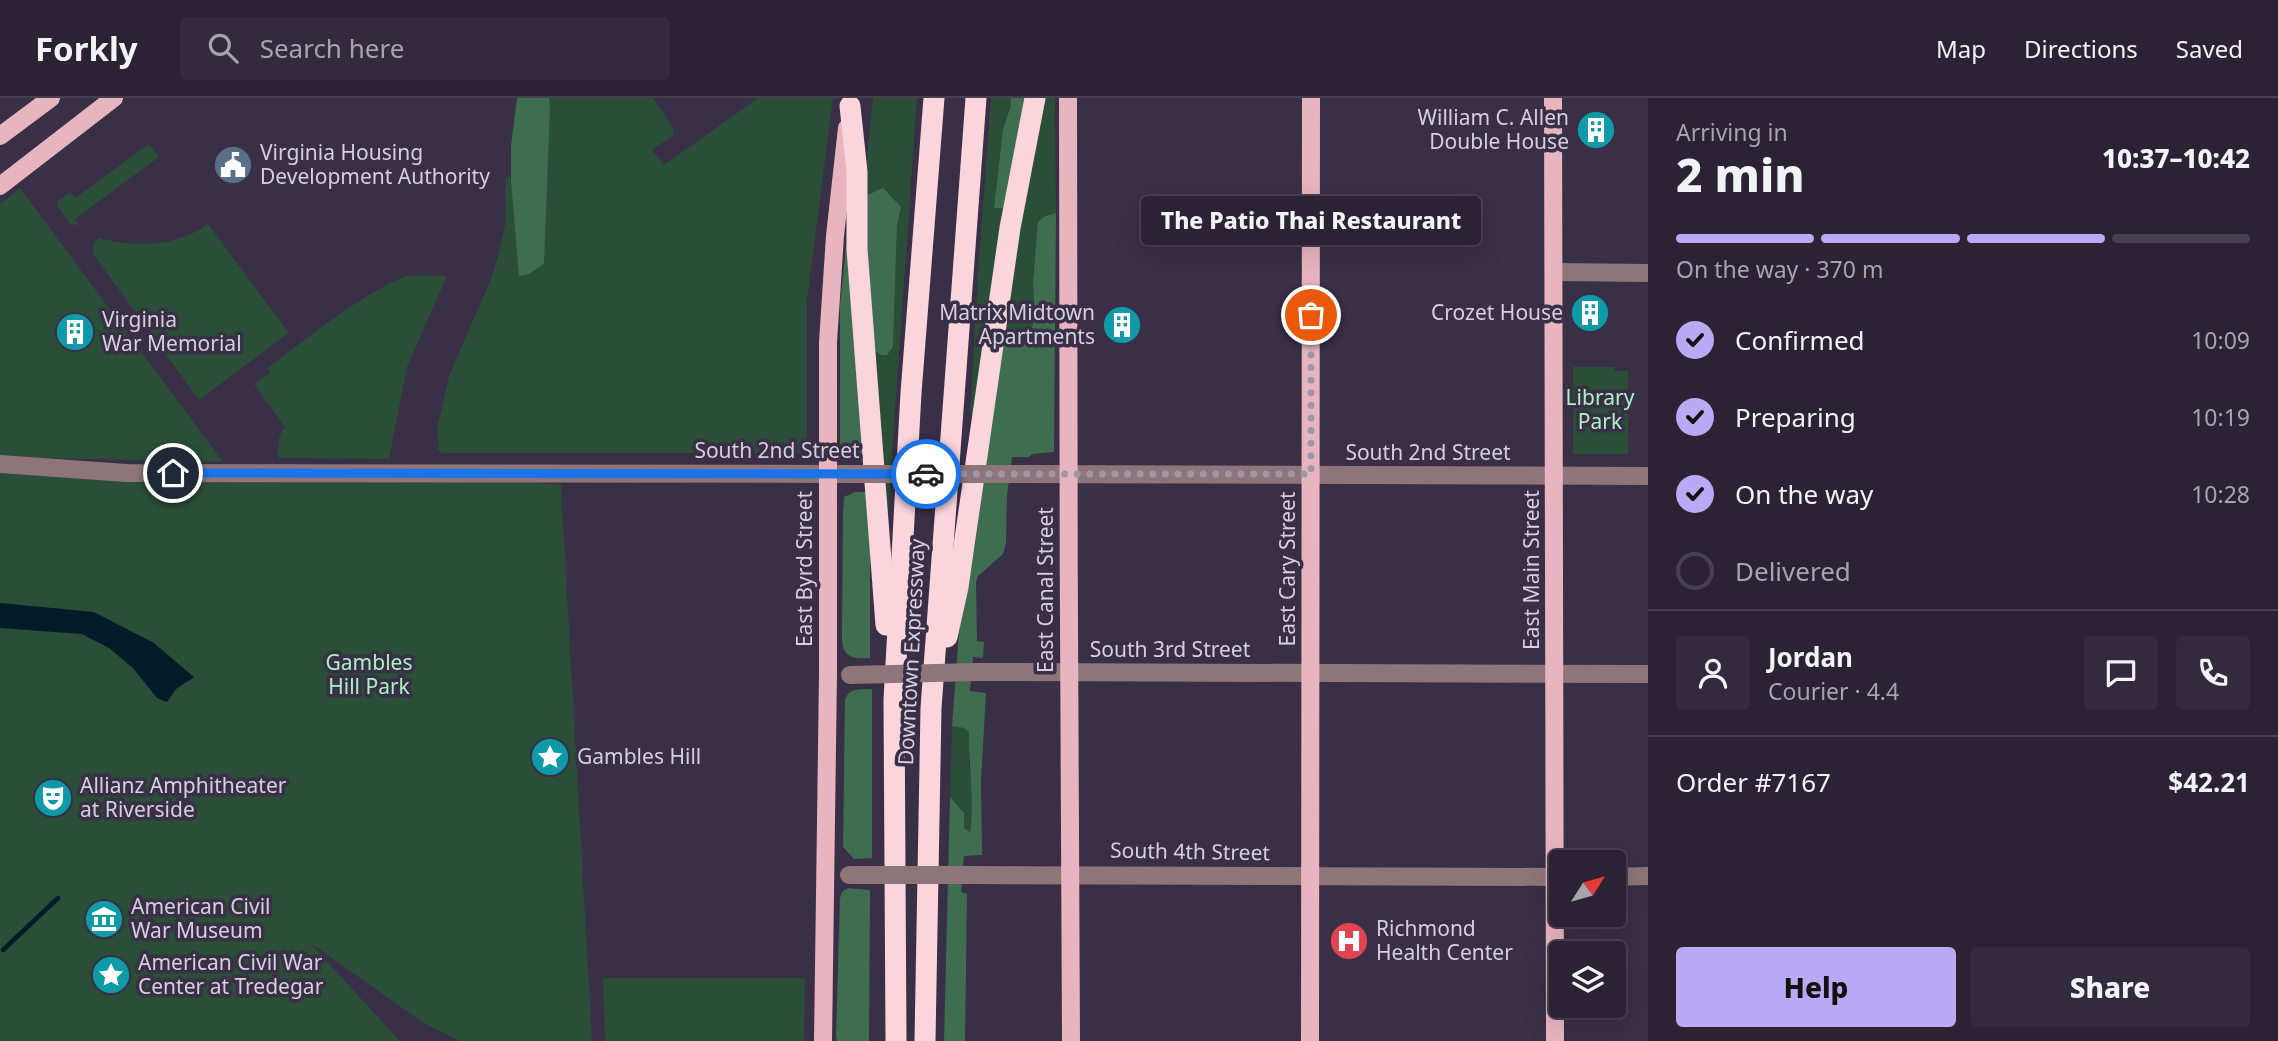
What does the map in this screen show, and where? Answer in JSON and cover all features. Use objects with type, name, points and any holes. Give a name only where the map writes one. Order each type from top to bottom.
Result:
[{"type":"highway","name":"Downtown Expressway","points":[[896,1041],[894,700],[911,393],[933,98]]},
{"type":"highway","name":"Downtown Expressway","points":[[925,1041],[931,708],[976,98]]},
{"type":"highway","points":[[931,708],[958,587],[1010,228],[1035,98]]},
{"type":"highway","points":[[850,102],[857,172],[857,249],[887,649],[894,700]]},
{"type":"highway","points":[[883,1041],[885,994],[896,966]]},
{"type":"highway","points":[[925,992],[932,1041]]},
{"type":"main road","points":[[0,136],[51,98]]},
{"type":"main road","points":[[0,186],[114,98]]},
{"type":"main road","name":"East Canal Street","points":[[1068,98],[1067,568],[1071,1041]]},
{"type":"main road","name":"East Cary Street","points":[[1310,1041],[1311,98]]},
{"type":"main road","name":"East Main Street","points":[[1553,98],[1554,674],[1557,850]]},
{"type":"main road","name":"East Byrd Street","points":[[823,1041],[830,304],[850,102]]},
{"type":"main road","name":"East Main Street","points":[[1555,1041],[1557,928]]},
{"type":"street","points":[[1553,272],[1648,273]]},
{"type":"street","name":"South 2nd Street","points":[[0,464],[126,473],[1648,476]]},
{"type":"street","name":"South 3rd Street","points":[[828,673],[1648,674]]},
{"type":"street","name":"South 4th Street","points":[[824,875],[1549,877]]},
{"type":"street","points":[[1626,877],[1648,876]]},
{"type":"green space","points":[[517,98],[549,98],[550,107],[544,264],[529,274],[519,276],[511,181],[511,146]]},
{"type":"green space","points":[[549,98],[653,98],[674,129],[674,135],[652,150],[664,165],[758,98],[833,98],[807,301],[807,453],[442,453],[438,449],[437,429],[449,376],[491,279],[498,256],[505,225],[506,178],[509,176],[511,181],[550,107]]},
{"type":"green space","points":[[873,98],[917,98],[886,540],[873,349],[893,347],[897,225],[901,207],[863,197]]},
{"type":"green space","points":[[991,98],[1011,98],[995,190],[1007,208],[975,414],[970,415],[978,273]]},
{"type":"green space","points":[[1011,98],[1028,98],[1007,208],[994,208],[1003,129]]},
{"type":"green space","points":[[1041,98],[1055,98],[1056,213],[1045,216],[1038,241],[1033,274],[1035,311],[1032,328],[1003,338],[1020,219]]},
{"type":"green space","points":[[149,144],[159,157],[75,219],[79,225],[70,224],[57,206],[59,200],[70,192],[75,198]]},
{"type":"green space","points":[[20,188],[223,462],[0,457],[0,204]]},
{"type":"green space","points":[[883,188],[901,207],[897,225],[893,347],[887,355],[881,355],[873,349],[863,197]]},
{"type":"green space","points":[[1056,213],[1054,452],[1012,457],[1003,554],[978,576],[976,582],[977,641],[984,642],[983,658],[973,657],[970,691],[986,693],[981,781],[982,855],[964,856],[961,892],[967,894],[965,1041],[944,1041],[950,797],[964,813],[964,828],[970,832],[972,807],[969,732],[964,728],[952,726],[959,632],[975,546],[1003,338],[1032,327],[1035,317],[1033,281],[1038,222],[1045,216]]},
{"type":"green space","points":[[208,224],[289,333],[199,400],[93,254],[93,249],[99,238],[127,243],[155,243],[183,237]]},
{"type":"green space","points":[[848,226],[865,456],[848,456],[840,444],[840,306]]},
{"type":"green space","points":[[406,276],[447,276],[407,367],[389,459],[279,458],[278,442],[285,427],[254,384],[270,373],[267,368],[334,318],[369,295]]},
{"type":"green space","name":"Library Park","points":[[1573,367],[1614,367],[1614,371],[1628,371],[1628,454],[1573,454]]},
{"type":"green space","name":"Gambles Hill Park","points":[[0,465],[415,472],[561,485],[592,1041],[460,1041],[425,1024],[309,942],[400,1041],[0,1041]]},
{"type":"green space","points":[[855,492],[870,492],[870,658],[850,656],[845,651],[842,640],[844,497]]},
{"type":"green space","points":[[872,689],[872,858],[854,859],[843,847],[845,699],[853,691]]},
{"type":"green space","points":[[952,726],[964,728],[969,732],[973,795],[970,832],[964,828],[964,813],[950,797]]},
{"type":"green space","points":[[848,888],[870,890],[869,1041],[837,1041],[836,1036],[840,898],[842,892]]},
{"type":"green space","points":[[603,978],[805,978],[804,1041],[605,1041]]},
{"type":"water","points":[[0,603],[94,612],[154,643],[194,677],[176,689],[167,702],[157,698],[133,668],[109,648],[82,634],[0,628]]},
{"type":"waterway","points":[[3,950],[58,898]]},
{"type":"way so far","points":[[926,474],[1311,474],[1311,315]]},
{"type":"place","name":"William C. Allen Double House","points":[[1596,130]]},
{"type":"place","name":"Virginia Housing Development Authority","points":[[233,165]]},
{"type":"place","name":"Crozet House","points":[[1590,313]]},
{"type":"place","name":"The Patio Thai Restaurant","points":[[1311,315]]},
{"type":"place","name":"Matrix Midtown Apartments","points":[[1122,325]]},
{"type":"place","name":"Virginia War Memorial","points":[[75,332]]},
{"type":"place","name":"Gambles Hill","points":[[550,757]]},
{"type":"place","name":"Allianz Amphitheater at Riverside","points":[[53,798]]},
{"type":"place","name":"American Civil War Museum","points":[[104,919]]},
{"type":"place","name":"Richmond Health Center","points":[[1349,941]]},
{"type":"place","name":"American Civil War Center at Tredegar","points":[[111,975]]},
{"type":"route","points":[[173,473],[926,474]]}]
